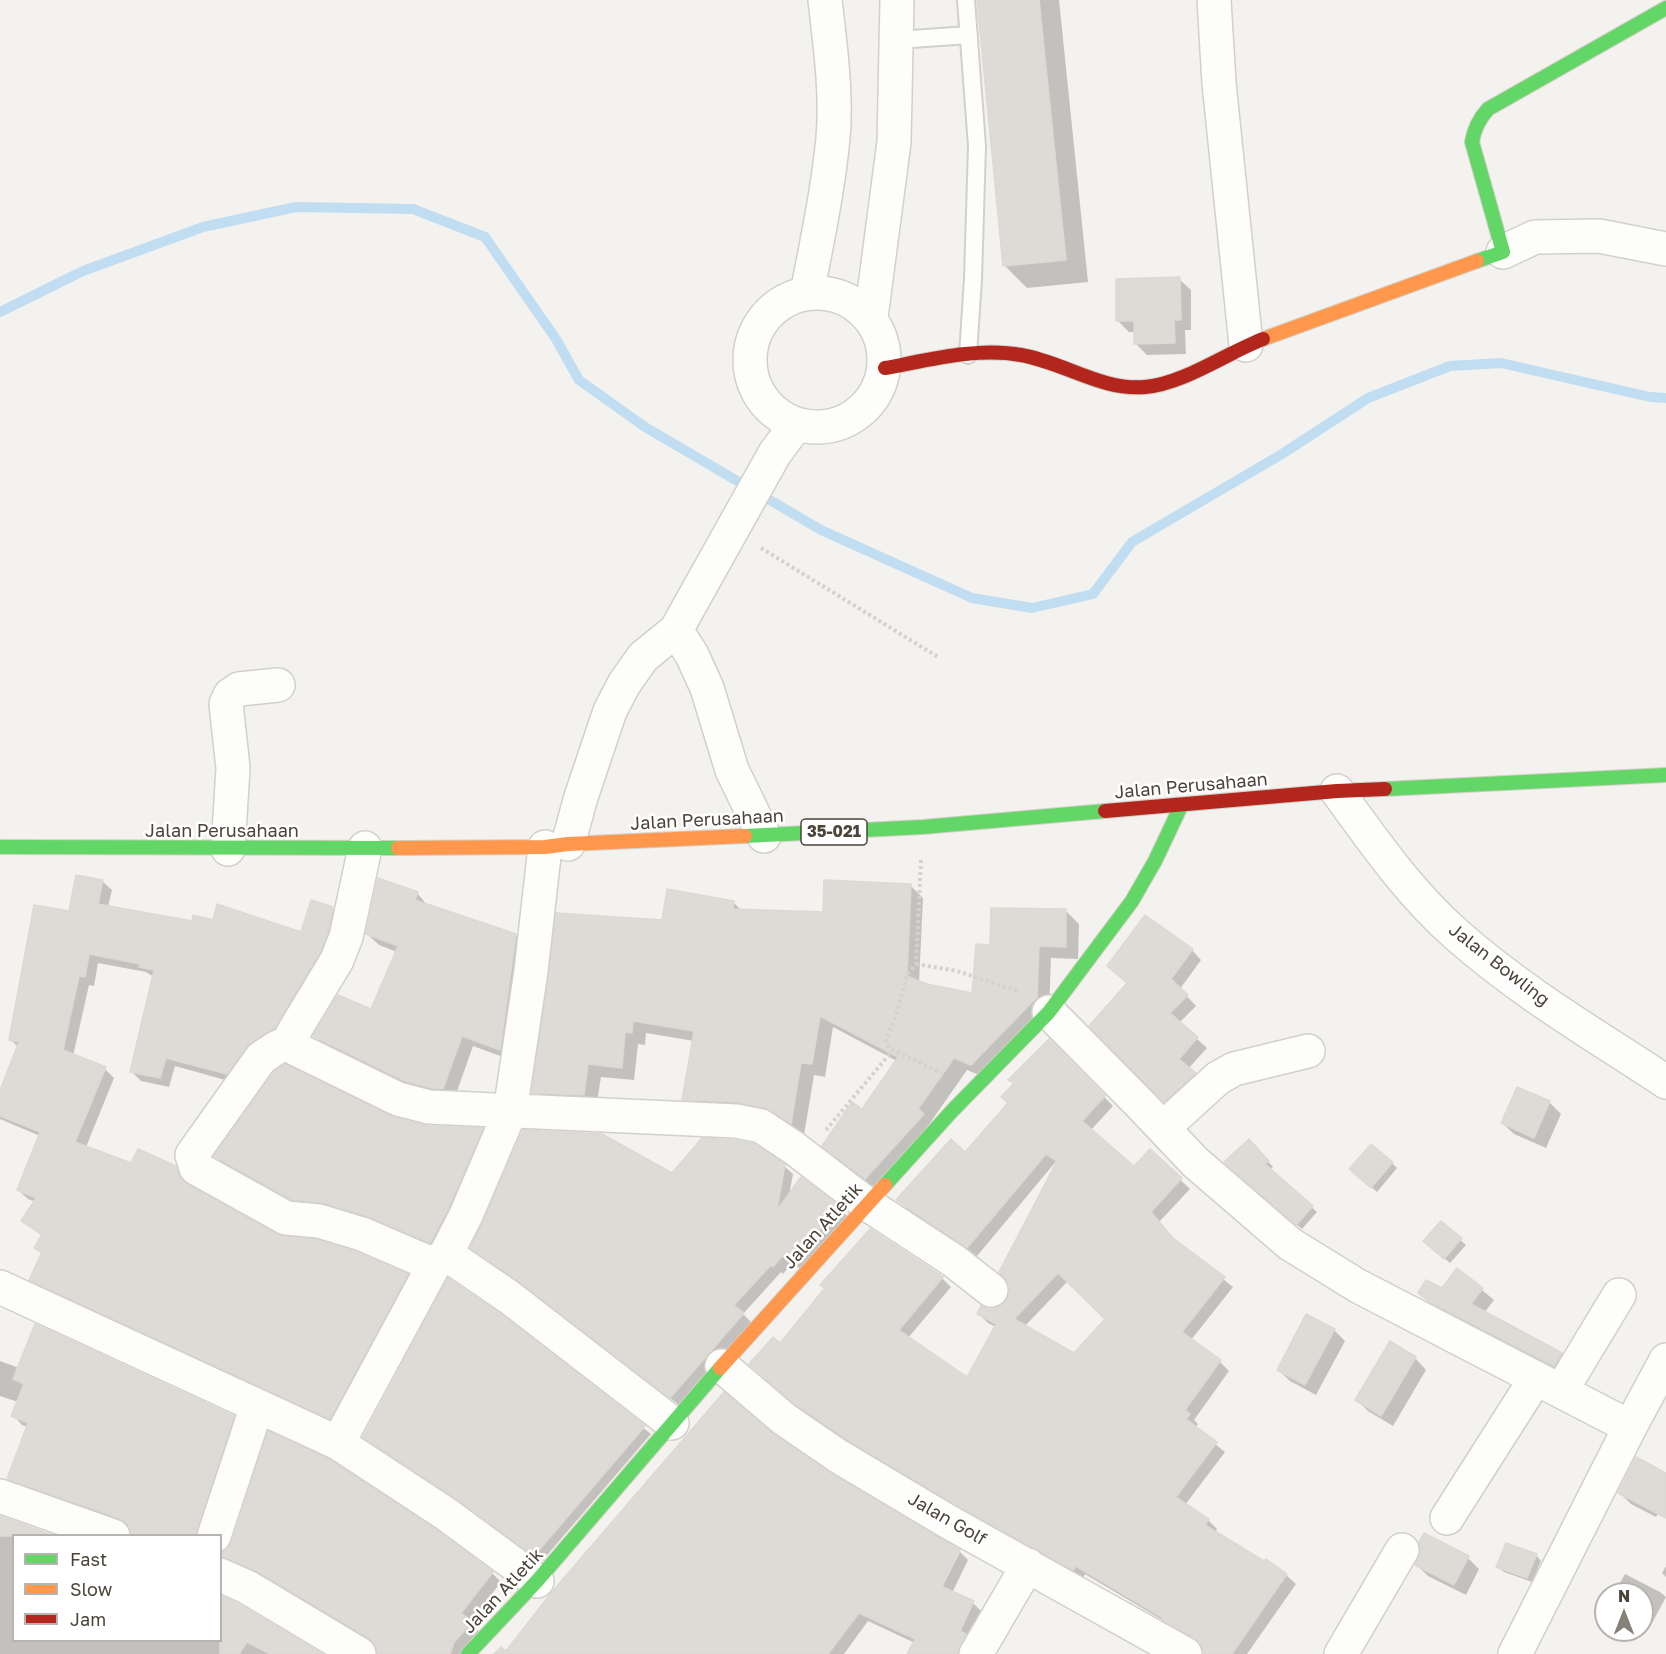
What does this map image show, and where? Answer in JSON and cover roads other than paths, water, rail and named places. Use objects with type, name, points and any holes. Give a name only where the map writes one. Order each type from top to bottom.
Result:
[{"type":"street","points":[[807,293],[827,186],[833,136],[832,58],[825,0]]},
{"type":"street","points":[[871,317],[894,142],[897,0]]},
{"type":"street","points":[[1214,0],[1219,83],[1246,345]]},
{"type":"street","points":[[1503,252],[1472,142],[1473,133],[1482,115],[1488,109],[1666,8]]},
{"type":"street","points":[[885,368],[968,355],[1019,355],[1046,361],[1123,387],[1148,387],[1174,379],[1246,345],[1503,252],[1535,237],[1599,236],[1666,249]]},
{"type":"street","points":[[807,293],[825,293],[842,297],[858,305],[871,317],[883,341],[885,368],[879,391],[864,410],[844,423],[820,427],[796,424],[782,418],[759,394],[751,371],[750,347],[765,317],[776,306],[807,293]]},
{"type":"street","points":[[338,1443],[466,1215],[510,1112],[531,970],[556,845],[580,797],[610,711],[624,684],[643,657],[676,630],[775,453],[796,424]]},
{"type":"street","points":[[676,630],[692,656],[707,688],[732,770],[764,836]]},
{"type":"street","points":[[228,849],[232,768],[226,711],[227,699],[234,691],[278,686]]},
{"type":"street","name":"Jalan Perusahaan","points":[[0,848],[365,848],[556,845],[764,836],[1181,806],[1337,791],[1666,775]]},
{"type":"street","name":"Jalan Bowling","points":[[1337,791],[1396,873],[1456,934],[1514,980],[1666,1082]]},
{"type":"street","name":"Jalan Atletik","points":[[468,1654],[537,1581],[672,1423],[867,1204],[1051,1008],[1132,901],[1155,861],[1181,806]]},
{"type":"street","points":[[365,848],[346,937],[337,960],[289,1042],[261,1058],[199,1144],[192,1155],[196,1168],[286,1218],[319,1221],[440,1260],[509,1297],[672,1423]]},
{"type":"street","points":[[1051,1008],[1195,1162],[1290,1244],[1358,1286],[1630,1427]]},
{"type":"street","points":[[289,1042],[296,1049],[398,1099],[415,1105],[510,1112],[736,1121],[761,1126],[867,1204],[954,1262],[991,1290]]},
{"type":"street","points":[[1163,1128],[1218,1078],[1234,1069],[1308,1051]]},
{"type":"street","points":[[0,1287],[338,1443],[446,1514],[537,1581]]},
{"type":"street","points":[[1447,1518],[1619,1295]]},
{"type":"street","points":[[1515,1654],[1666,1360]]},
{"type":"street","name":"Jalan Golf","points":[[722,1366],[784,1419],[838,1456],[1185,1654]]},
{"type":"street","points":[[215,1534],[257,1406]]},
{"type":"street","points":[[0,1496],[107,1534]]},
{"type":"street","points":[[1341,1654],[1402,1550]]},
{"type":"street","points":[[976,1654],[1028,1565]]},
{"type":"street","points":[[222,1576],[247,1587],[360,1654]]},
{"type":"lane","points":[[966,0],[977,146],[968,355]]},
{"type":"lane","points":[[897,40],[969,35]]},
{"type":"waterway","points":[[0,312],[83,271],[203,227],[296,207],[413,209],[485,237],[556,339],[579,380],[645,427],[821,530],[972,598],[1032,608],[1093,594],[1132,542],[1282,454],[1368,398],[1450,366],[1501,363],[1650,397],[1666,398]]}]
